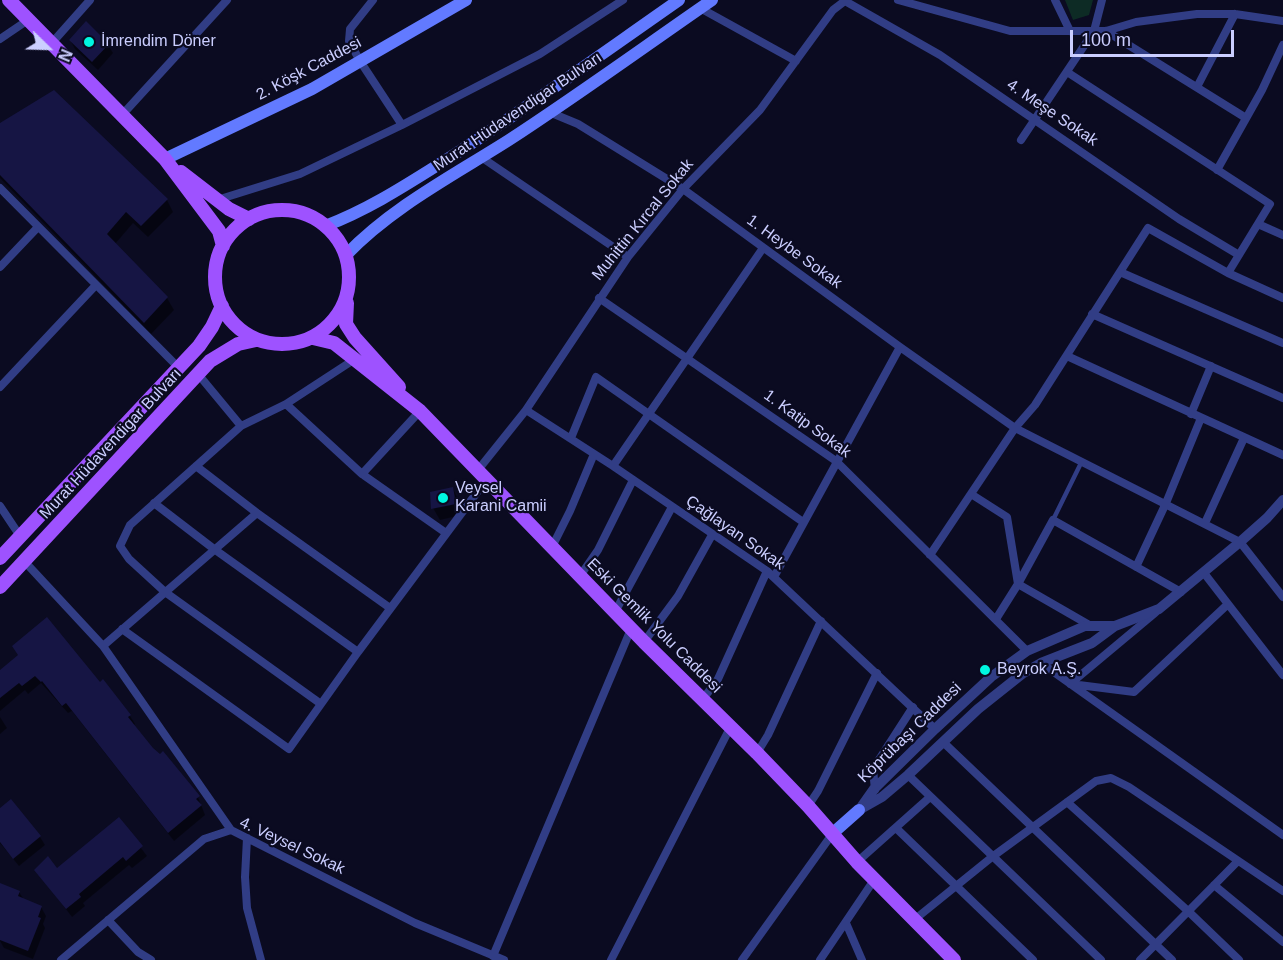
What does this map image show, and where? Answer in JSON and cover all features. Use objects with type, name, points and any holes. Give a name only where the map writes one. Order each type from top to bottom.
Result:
[{"type":"main road","points":[[9,0],[165,159],[217,200],[249,219]]},
{"type":"main road","name":"2. Köşk Caddesi","points":[[165,159],[312,89],[466,0]]},
{"type":"main road","name":"Murat Hüdavendigar Bulvarı","points":[[325,226],[380,202],[470,145],[679,0]]},
{"type":"main road","name":"Murat Hüdavendigar Bulvarı","points":[[346,255],[364,236],[410,203],[549,112],[712,0]]},
{"type":"main road","points":[[165,159],[219,231],[223,246]]},
{"type":"main road","points":[[348,293],[341,311],[329,327],[313,338],[294,344],[275,345],[256,340],[240,330],[226,316],[218,297],[215,276],[218,256],[228,237],[243,222],[262,213],[282,210],[303,213],[325,226],[336,237],[346,255],[350,274],[346,324],[355,338],[420,411]]},
{"type":"main road","name":"Murat Hüdavendigar Bulvarı","points":[[0,558],[199,346],[222,306]]},
{"type":"main road","name":"Eski Gemlik Yolu Caddesi","points":[[313,338],[334,343],[420,411],[631,629],[731,726],[808,806],[874,880],[954,960]]},
{"type":"main road","name":"Murat Hüdavendigar Bulvarı","points":[[0,587],[210,361],[238,344],[256,340]]},
{"type":"main road","name":"Köprübaşı Caddesi","points":[[833,834],[859,810]]},
{"type":"street","points":[[51,44],[90,0]]},
{"type":"street","points":[[122,115],[227,0]]},
{"type":"street","points":[[373,0],[350,29],[349,41],[402,125]]},
{"type":"street","points":[[217,200],[300,174],[402,125],[540,54],[623,0]]},
{"type":"street","name":"Muhittin Kırcal Sokak","points":[[123,629],[289,749],[446,532],[628,257],[683,189],[760,110],[833,10],[845,0]]},
{"type":"street","name":"4. Meşe Sokak","points":[[845,0],[940,55],[1179,219],[1239,255]]},
{"type":"street","points":[[898,0],[1010,31],[1106,31],[1136,22],[1197,14],[1235,14],[1283,21]]},
{"type":"street","points":[[1055,0],[1070,31]]},
{"type":"street","points":[[1021,140],[1094,31],[1102,0]]},
{"type":"street","points":[[700,8],[796,61]]},
{"type":"street","points":[[1197,87],[1235,14]]},
{"type":"street","points":[[0,39],[28,20]]},
{"type":"street","points":[[1106,31],[1246,118]]},
{"type":"street","points":[[1217,170],[1283,45]]},
{"type":"street","points":[[1067,72],[1270,204],[1227,273]]},
{"type":"street","name":"1. Heybe Sokak","points":[[549,112],[578,124],[683,189],[1015,428],[1240,542]]},
{"type":"street","points":[[481,157],[628,257]]},
{"type":"street","points":[[0,188],[178,368]]},
{"type":"street","points":[[1258,224],[1283,235]]},
{"type":"street","points":[[0,267],[38,227]]},
{"type":"street","points":[[930,555],[1015,428],[1035,405],[1148,228],[1227,273],[1283,298]]},
{"type":"street","points":[[614,466],[763,248]]},
{"type":"street","points":[[1120,272],[1283,343]]},
{"type":"street","points":[[0,387],[95,286]]},
{"type":"street","name":"1. Katip Sokak","points":[[599,298],[836,461],[1027,651]]},
{"type":"street","points":[[1092,314],[1283,398]]},
{"type":"street","points":[[703,699],[718,679],[771,574],[803,522],[900,347]]},
{"type":"street","points":[[1067,356],[1283,455]]},
{"type":"street","points":[[321,704],[165,592],[129,559],[120,546],[130,525],[241,426],[286,404],[355,359]]},
{"type":"street","points":[[1191,414],[1211,366]]},
{"type":"street","points":[[198,374],[241,426]]},
{"type":"street","points":[[571,438],[596,377],[803,522]]},
{"type":"street","points":[[286,404],[362,474],[446,532]]},
{"type":"street","name":"Çağlayan Sokak","points":[[526,410],[614,466],[771,574],[935,729]]},
{"type":"street","points":[[362,474],[420,411]]},
{"type":"street","points":[[1136,567],[1166,504],[1201,418]]},
{"type":"street","points":[[1205,523],[1244,438]]},
{"type":"street","points":[[552,547],[594,454]]},
{"type":"street","points":[[196,466],[257,513],[390,608]]},
{"type":"street","points":[[580,576],[598,550],[633,480]]},
{"type":"street","points":[[971,494],[1007,517],[1018,584]]},
{"type":"street","name":"Köprübaşı Caddesi","points":[[859,810],[882,797],[908,775],[1002,688],[1041,663],[1092,643],[1115,626],[1159,609],[1240,542],[1283,500]]},
{"type":"street","points":[[154,503],[357,652]]},
{"type":"street","points":[[0,506],[20,536]]},
{"type":"street","points":[[615,612],[672,507]]},
{"type":"street","points":[[103,646],[257,513]]},
{"type":"street","points":[[996,619],[1053,520],[1181,592]]},
{"type":"street","points":[[644,642],[678,596],[712,535]]},
{"type":"street","points":[[1240,542],[1283,597]]},
{"type":"street","points":[[25,562],[103,646],[231,830]]},
{"type":"street","points":[[1204,573],[1283,675]]},
{"type":"street","points":[[1018,584],[1090,626]]},
{"type":"street","points":[[1070,684],[1134,692],[1228,604]]},
{"type":"street","points":[[1070,684],[1159,609]]},
{"type":"street","points":[[757,753],[768,735],[821,621]]},
{"type":"street","name":"Köprübaşı Caddesi","points":[[859,810],[874,789],[935,729],[991,677],[1027,651],[1085,626],[1115,626]]},
{"type":"street","points":[[494,956],[631,629]]},
{"type":"street","points":[[1041,663],[1283,835]]},
{"type":"street","points":[[808,806],[818,791],[877,673]]},
{"type":"street","points":[[882,797],[874,789],[873,769],[913,706]]},
{"type":"street","points":[[611,960],[731,726]]},
{"type":"street","points":[[943,742],[1172,960]]},
{"type":"street","points":[[908,775],[1101,960]]},
{"type":"street","points":[[914,920],[992,857],[1096,781],[1111,778],[1129,787],[1283,891]]},
{"type":"street","points":[[857,862],[930,797]]},
{"type":"street","points":[[1067,802],[1239,960]]},
{"type":"street","points":[[896,828],[1033,960]]},
{"type":"street","name":"4. Veysel Sokak","points":[[61,960],[204,839],[231,830],[415,923],[504,960]]},
{"type":"street","points":[[742,960],[833,834]]},
{"type":"street","points":[[247,838],[245,877],[247,908],[261,960]]},
{"type":"street","points":[[1140,960],[1238,861]]},
{"type":"street","points":[[820,960],[874,880]]},
{"type":"street","points":[[1214,885],[1283,942]]},
{"type":"street","points":[[108,920],[138,952],[151,960]]},
{"type":"street","points":[[846,923],[862,960]]},
{"type":"lane","points":[[1053,520],[1082,461]]},
{"type":"green space","points":[[1065,0],[1093,0],[1089,15],[1073,20]]},
{"type":"building","name":"İmrendim Döner","points":[[86,21],[109,44],[92,62],[69,40]]},
{"type":"building","points":[[54,90],[168,199],[141,226],[126,212],[107,234],[168,297],[144,323],[0,175],[0,123]]},
{"type":"building","name":"Veysel Karani Camii","points":[[453,487],[456,504],[431,509],[430,492]]},
{"type":"building","points":[[47,617],[100,682],[103,679],[131,715],[128,717],[153,748],[160,754],[163,751],[200,796],[196,799],[202,805],[168,833],[66,703],[62,706],[42,681],[35,676],[22,686],[19,683],[0,698],[0,670],[18,655],[12,646]]},
{"type":"building","points":[[11,799],[41,836],[13,859],[0,842],[0,808]]},
{"type":"building","points":[[119,817],[143,846],[126,861],[123,857],[79,894],[81,897],[66,909],[34,870],[48,856],[57,868]]},
{"type":"building","points":[[0,883],[20,891],[18,896],[42,906],[38,917],[41,918],[28,951],[0,940]]},
{"type":"place","name":"İmrendim Döner","points":[[89,42]]},
{"type":"place","name":"Veysel Karani Camii","points":[[443,498]]},
{"type":"place","name":"Beyrok A.Ş.","points":[[985,670]]}]
